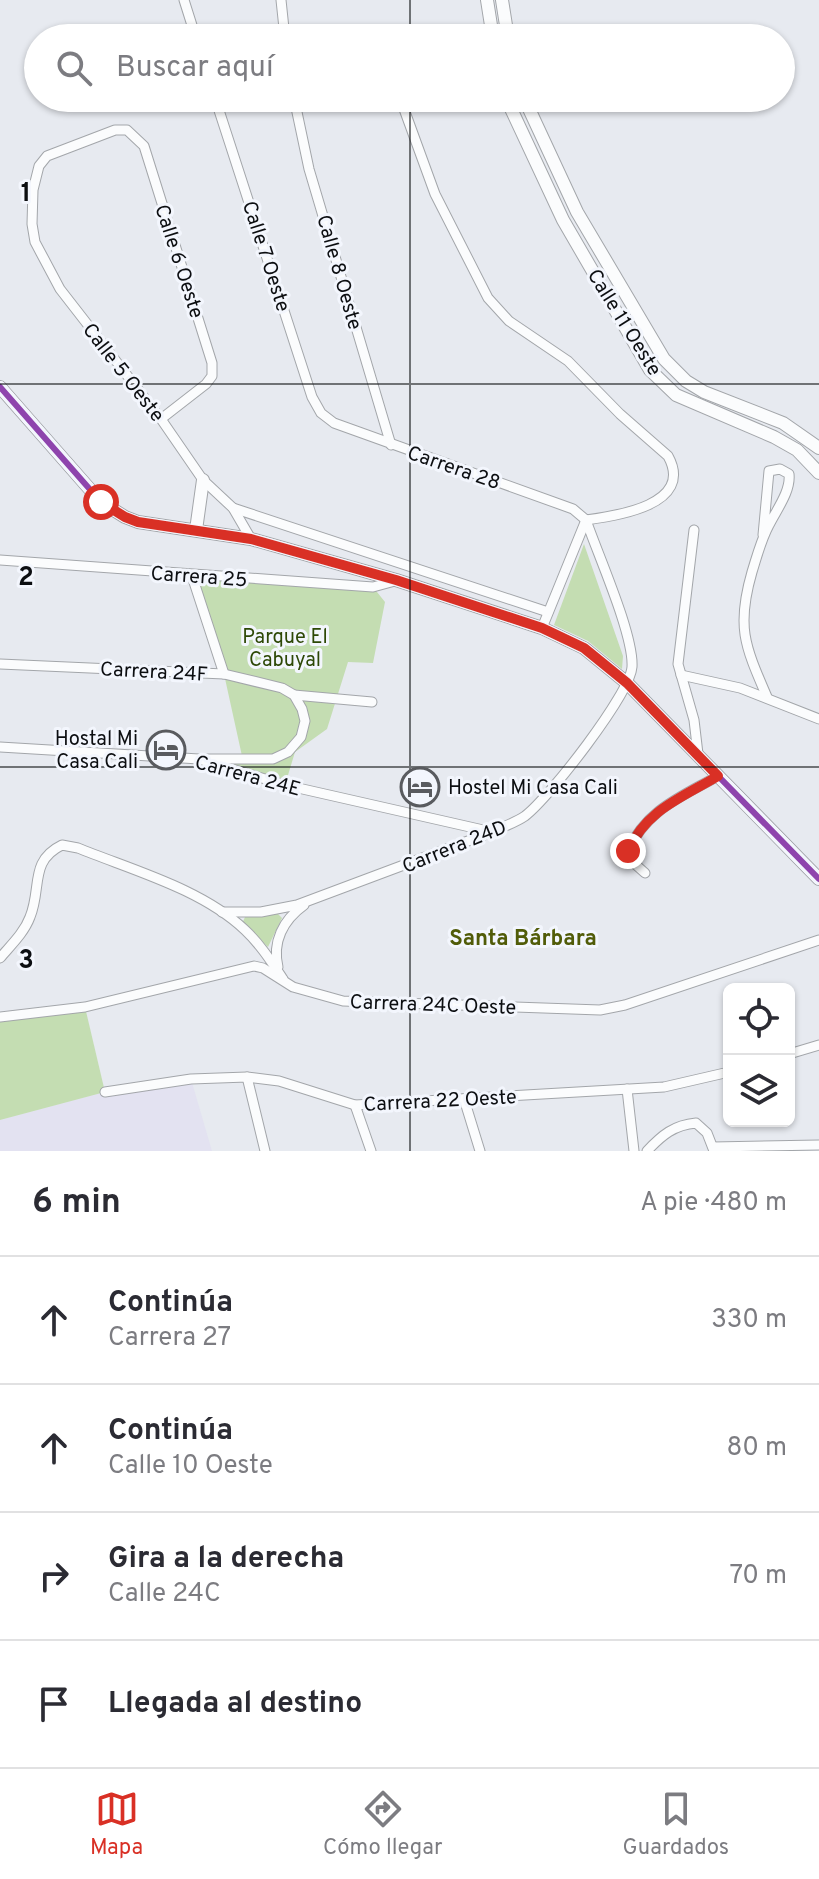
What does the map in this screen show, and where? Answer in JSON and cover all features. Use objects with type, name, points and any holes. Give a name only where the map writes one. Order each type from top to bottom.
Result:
[{"type":"main road","points":[[487,0],[491,24]]},
{"type":"main road","points":[[502,0],[506,24]]},
{"type":"main road","name":"Calle 11 Oeste","points":[[513,112],[563,220],[650,370],[676,395],[797,450],[819,473]]},
{"type":"main road","name":"Calle 11 Oeste","points":[[531,112],[577,212],[664,359],[686,381],[704,392],[783,423],[819,448]]},
{"type":"main road","points":[[0,387],[101,502],[125,517],[138,522],[251,539],[396,580],[542,628],[584,648],[627,683],[819,879]]},
{"type":"main road","points":[[196,530],[203,480]]},
{"type":"street","points":[[184,0],[192,24]]},
{"type":"street","points":[[281,0],[284,24]]},
{"type":"street","name":"Calle 7 Oeste","points":[[220,112],[312,397],[321,413]]},
{"type":"street","name":"Calle 8 Oeste","points":[[297,112],[309,169],[391,445]]},
{"type":"street","points":[[405,112],[435,194],[488,298],[509,321],[568,361],[620,414],[668,456],[673,465],[670,486],[655,503],[586,520]]},
{"type":"street","name":"Calle 6 Oeste","points":[[33,190],[39,166],[47,156],[58,150],[115,130],[127,130],[144,146],[212,363],[212,376],[206,384],[161,419]]},
{"type":"street","name":"Calle 5 Oeste","points":[[33,190],[35,242],[60,289],[161,419],[203,480],[233,508],[251,539]]},
{"type":"street","name":"Carrera 28","points":[[321,413],[334,423],[391,445],[573,509],[586,520]]},
{"type":"street","points":[[763,535],[790,484],[789,474],[780,469],[769,471],[763,535],[742,616],[750,658],[767,697]]},
{"type":"street","points":[[233,508],[548,612]]},
{"type":"street","points":[[542,628],[586,520]]},
{"type":"street","points":[[586,520],[629,645],[632,668],[627,683]]},
{"type":"street","points":[[694,530],[678,664],[694,720],[698,754]]},
{"type":"street","name":"Carrera 25","points":[[0,560],[373,587],[396,580]]},
{"type":"street","points":[[192,576],[224,674]]},
{"type":"street","name":"Carrera 24F","points":[[0,664],[224,674],[282,688],[294,695],[372,702]]},
{"type":"street","points":[[681,675],[767,697],[819,719]]},
{"type":"street","name":"Carrera 24D","points":[[222,912],[261,912],[314,898],[522,818],[546,798],[578,757],[627,683]]},
{"type":"street","points":[[199,759],[273,759],[288,752],[301,737],[305,721],[294,695]]},
{"type":"street","name":"Carrera 24E","points":[[0,747],[199,759],[285,785],[492,832]]},
{"type":"street","points":[[645,873],[628,851],[641,826],[665,806],[718,776]]},
{"type":"street","name":"Carrera 24D","points":[[0,958],[26,925],[32,912],[45,856],[62,845],[78,848],[201,898],[259,944],[287,984]]},
{"type":"street","name":"Carrera 24D","points":[[287,984],[277,964],[276,944],[284,924],[314,898]]},
{"type":"street","name":"Carrera 24C Oeste","points":[[0,1017],[85,1007],[254,966],[263,968],[287,984],[343,1001],[600,1010],[625,1005],[819,940]]},
{"type":"street","points":[[795,1052],[819,1045]]},
{"type":"street","name":"Carrera 22 Oeste","points":[[105,1092],[191,1079],[247,1077],[279,1081],[355,1105],[664,1087],[723,1073]]},
{"type":"street","points":[[247,1077],[265,1151]]},
{"type":"street","points":[[627,1089],[634,1151]]},
{"type":"street","points":[[464,1099],[480,1151]]},
{"type":"street","points":[[355,1105],[371,1151]]},
{"type":"street","points":[[647,1151],[661,1136],[680,1125],[696,1123],[707,1133],[714,1149],[819,1145]]},
{"type":"shaded area","points":[[191,1079],[212,1151],[0,1151],[0,1120],[105,1092]]},
{"type":"green space","points":[[584,544],[623,656],[622,669],[588,641],[554,625]]},
{"type":"green space","name":"Parque El Cabuyal","points":[[192,576],[373,587],[385,602],[373,663],[348,662],[327,729],[295,752],[285,785],[199,759],[242,756],[224,674]]},
{"type":"green space","points":[[278,914],[282,918],[268,947],[242,924],[245,917]]},
{"type":"green space","points":[[85,1007],[105,1092],[0,1120],[0,1017]]},
{"type":"transit line","points":[[0,387],[101,502],[125,517],[138,522],[251,539],[396,580],[542,628],[584,648],[627,683],[819,879]]},
{"type":"place","name":"Hostal Mi Casa Cali","points":[[166,750]]},
{"type":"place","name":"Hostel Mi Casa Cali","points":[[420,787]]},
{"type":"district","name":"Santa Bárbara","points":[[523,937]]},
{"type":"route","points":[[101,502],[138,522],[251,539],[396,580],[542,628],[584,648],[627,683],[718,776],[665,806],[641,826],[628,851]]}]
